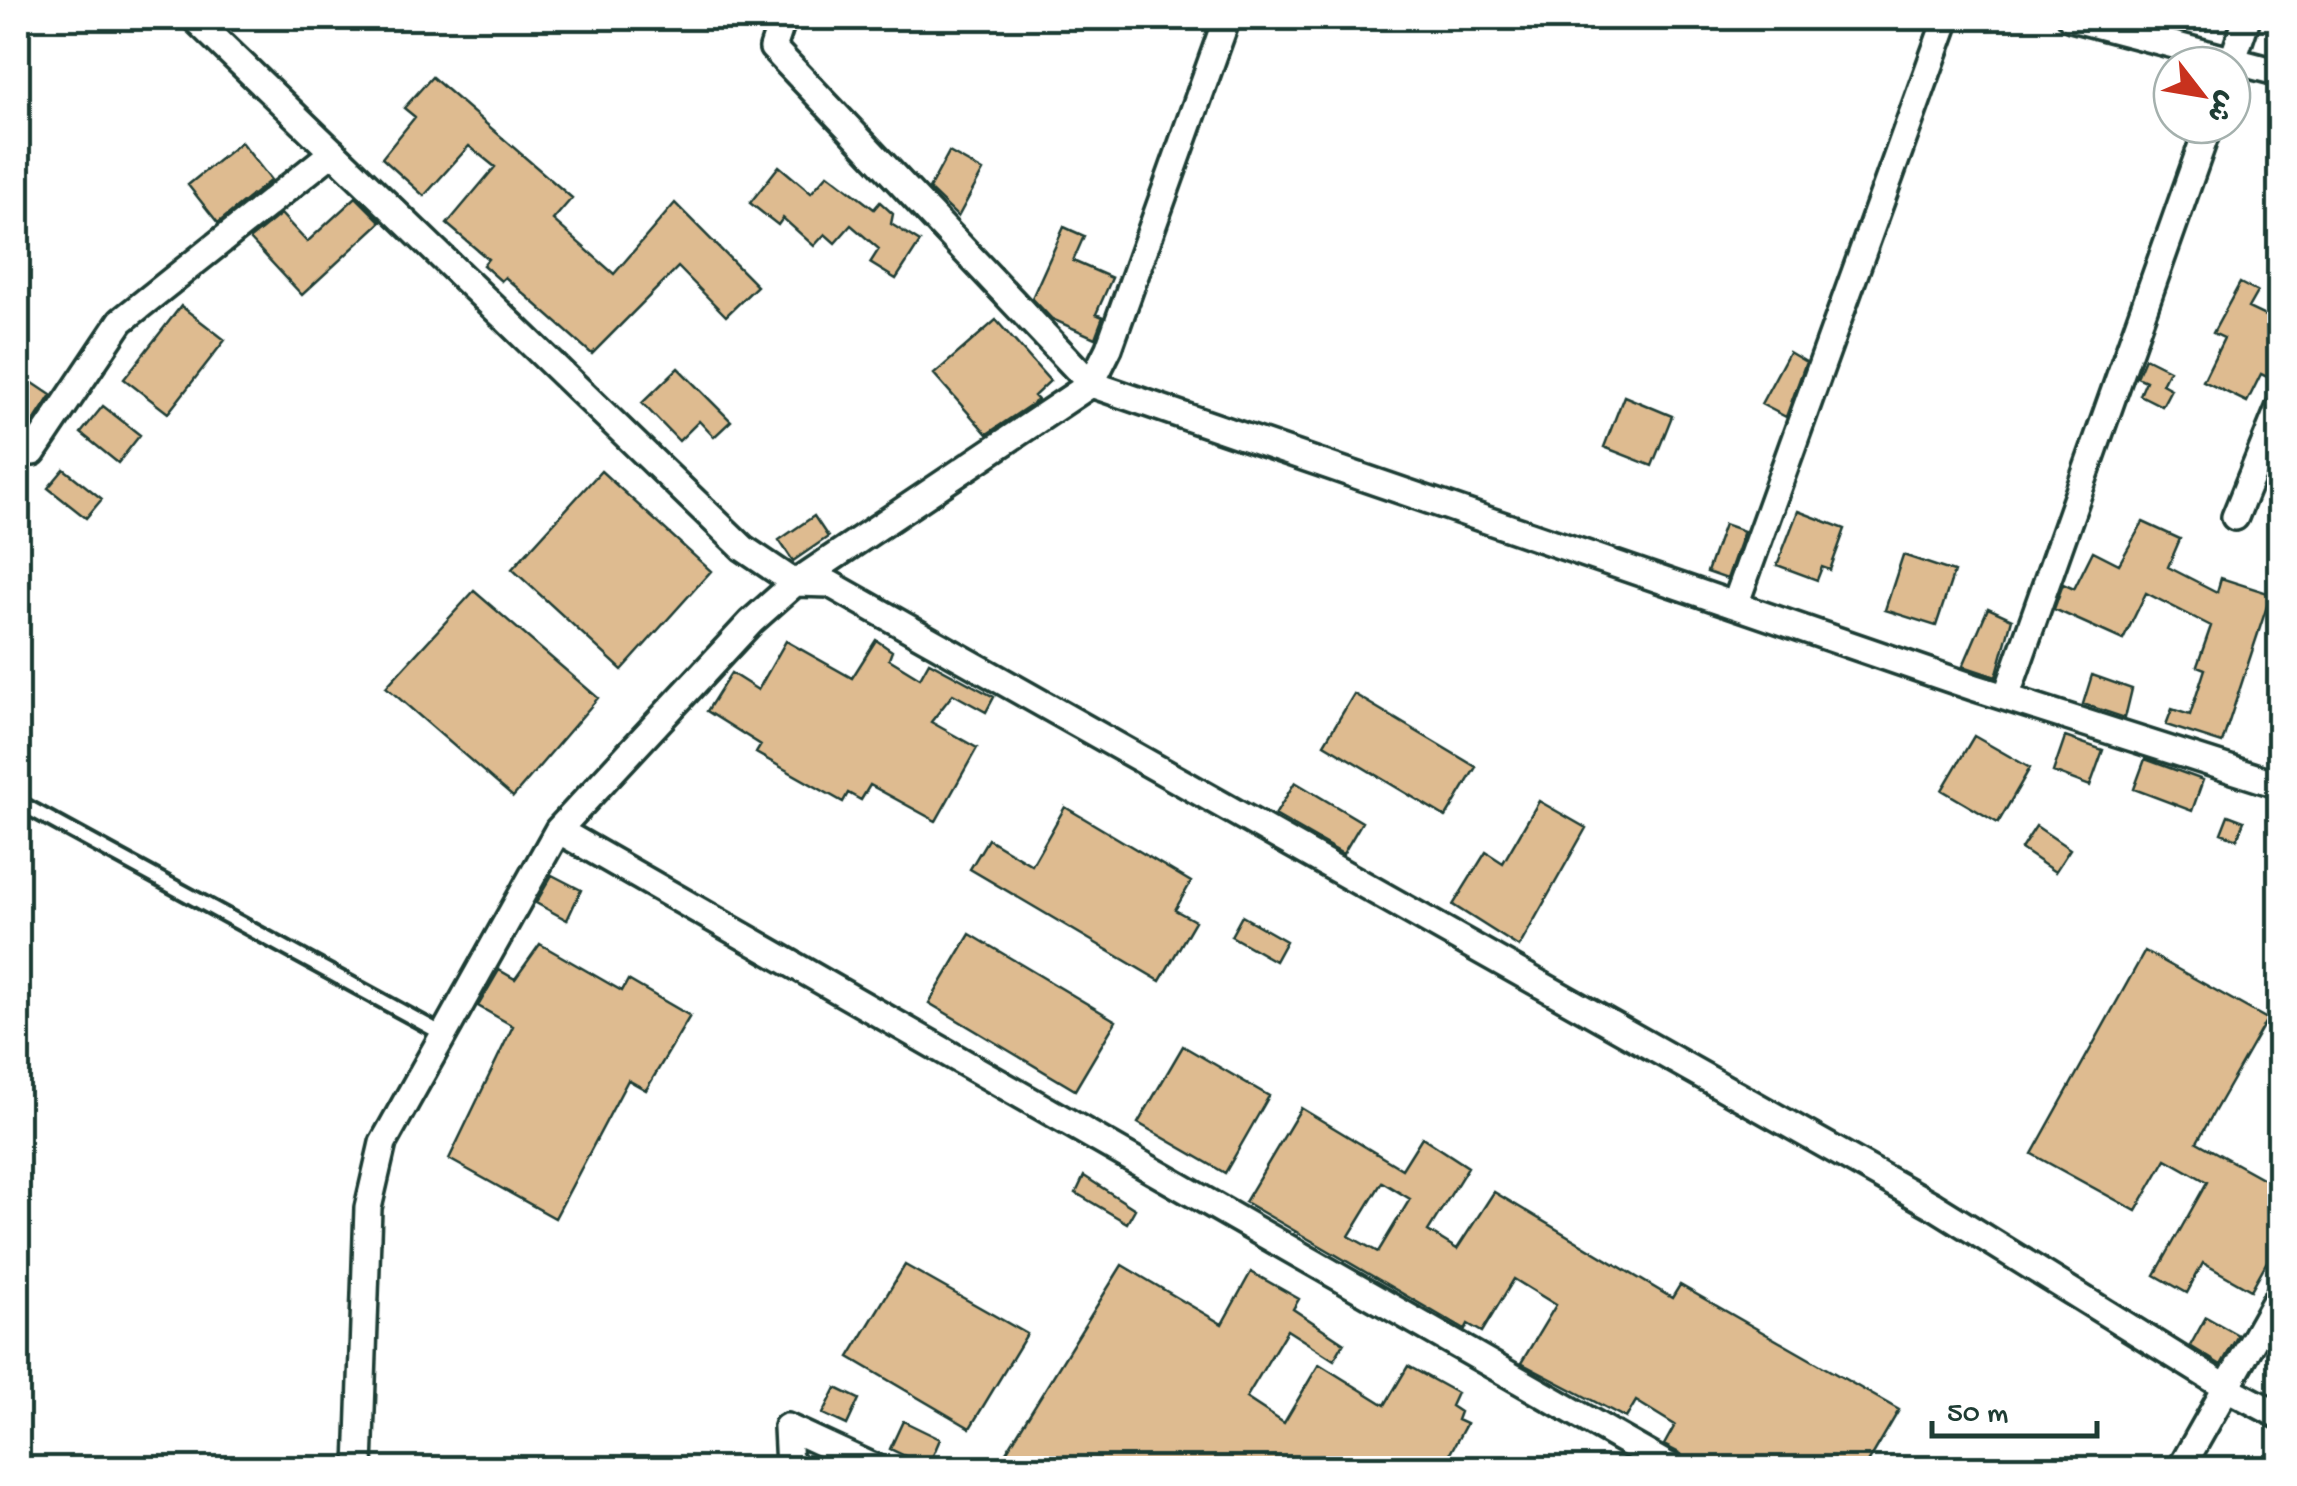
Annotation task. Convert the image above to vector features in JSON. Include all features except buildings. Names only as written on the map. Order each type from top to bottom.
[{"type":"street","points":[[194,18],[743,548],[794,583],[830,584],[1000,679],[1934,1206],[2227,1388],[2280,1416]]},
{"type":"street","points":[[783,18],[773,48],[1092,384],[2006,697],[2280,785]]},
{"type":"street","points":[[359,1468],[368,1208],[383,1142],[558,830],[751,622],[794,583],[1092,384],[1109,348],[1227,18]]},
{"type":"street","points":[[1734,605],[1947,18]]},
{"type":"street","points":[[2071,18],[2170,45]]},
{"type":"street","points":[[2238,45],[2247,18]]},
{"type":"street","points":[[2252,67],[2280,74]]},
{"type":"street","points":[[2006,697],[2203,145]]},
{"type":"street","points":[[18,442],[32,452],[121,320],[333,152]]},
{"type":"street","points":[[2236,517],[2280,406]]},
{"type":"street","points":[[558,830],[1672,1468]]},
{"type":"street","points":[[2181,1468],[2280,1293]]},
{"type":"street","points":[[789,1468],[787,1427],[876,1468]]},
{"type":"lane","points":[[18,802],[444,1034]]}]
